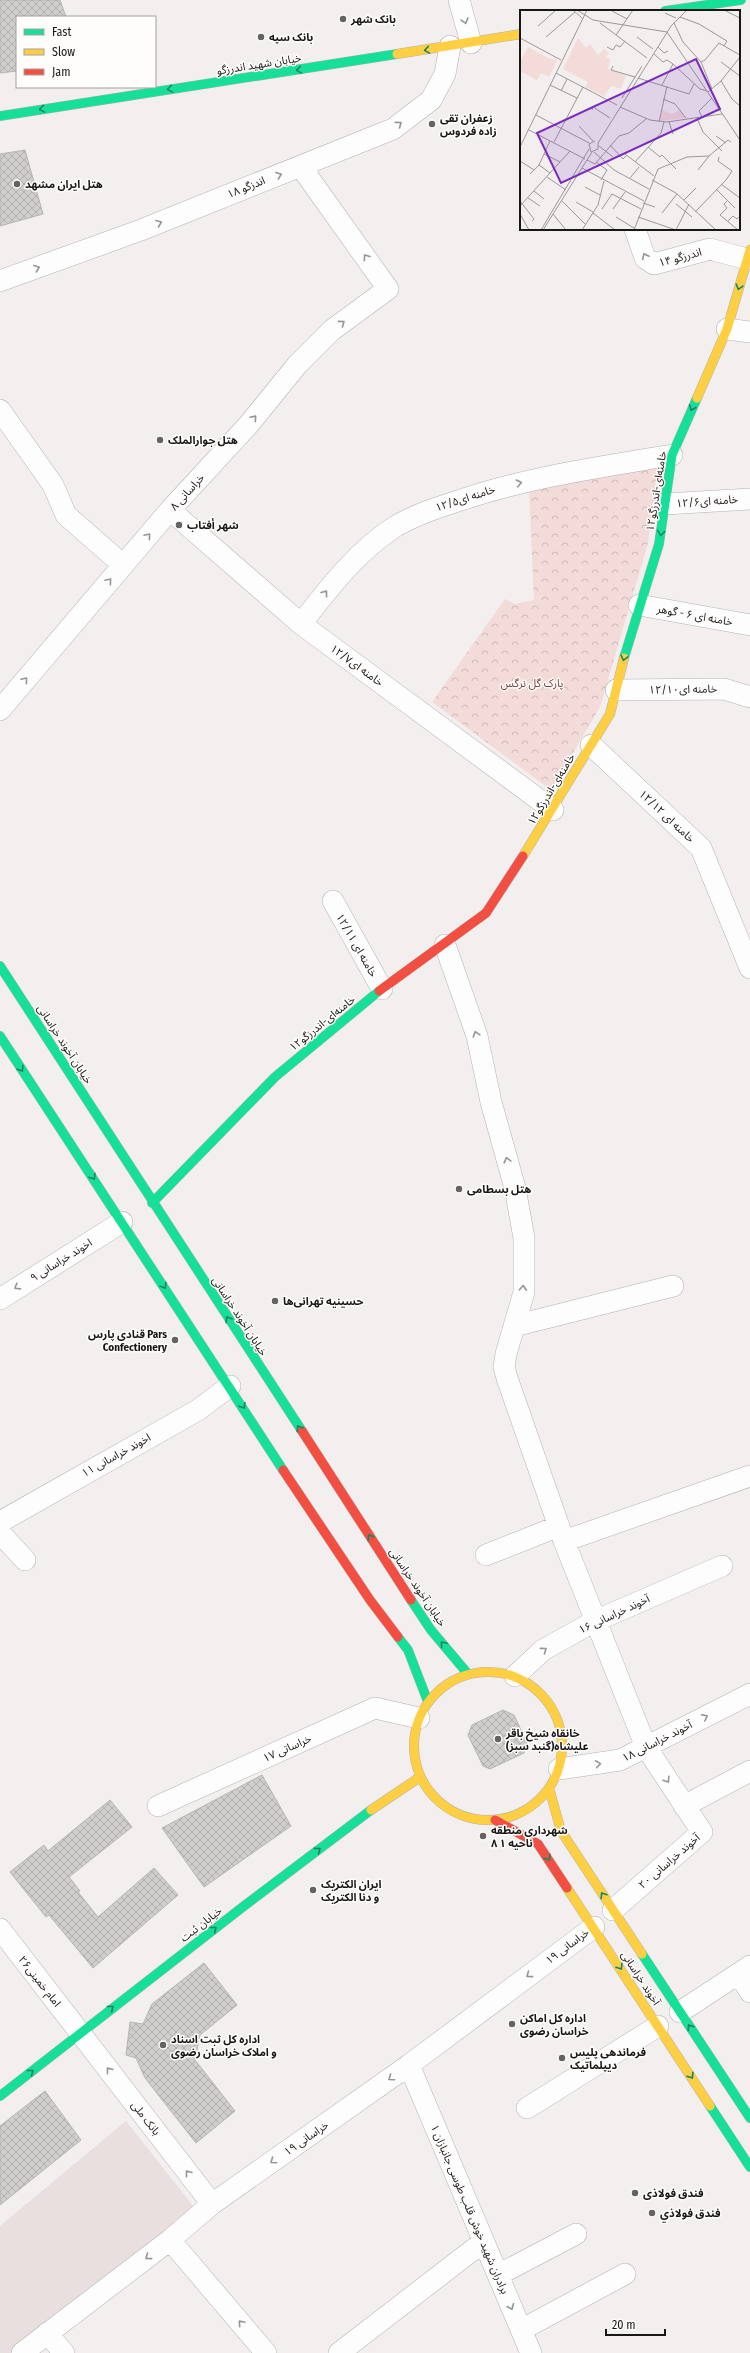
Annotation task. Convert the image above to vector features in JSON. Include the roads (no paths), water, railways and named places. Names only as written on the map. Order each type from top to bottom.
[{"type":"main road","points":[[672,10],[740,0]]},
{"type":"main road","name":"خیابان شهید اندرزگو","points":[[0,116],[520,34]]},
{"type":"main road","name":"خامنه‌ای-اندرزگو۱۲","points":[[152,1203],[274,1077],[382,989],[445,945],[486,913],[553,810],[610,714],[639,605],[659,544],[672,455],[727,329],[748,254]]},
{"type":"main road","name":"خیابان آخوند خراسانی","points":[[0,966],[152,1203],[431,1630],[468,1674]]},
{"type":"main road","points":[[0,1036],[230,1386],[290,1481],[370,1600],[408,1650],[424,1710]]},
{"type":"main road","points":[[491,1672],[514,1676],[535,1688],[550,1704],[560,1725],[563,1747],[559,1769],[549,1788],[534,1804],[516,1815],[495,1820],[472,1819],[450,1811],[433,1796],[420,1777],[415,1757],[414,1744],[424,1710],[446,1685],[468,1674],[491,1672]]},
{"type":"main road","name":"خیابان ثبت","points":[[0,2096],[80,2032],[262,1892],[382,1802],[420,1777]]},
{"type":"main road","name":"آخوند خراسانی","points":[[549,1788],[561,1831],[750,2118]]},
{"type":"main road","name":"آخوند خراسانی","points":[[495,1820],[538,1844],[594,1927],[750,2167]]},
{"type":"street","points":[[459,0],[471,43]]},
{"type":"street","name":"اندزگو ۱۸","points":[[0,281],[141,230],[393,129],[431,100],[445,74],[450,46]]},
{"type":"street","name":"خراسانی ۸","points":[[0,710],[170,510],[250,423],[297,365],[332,330],[388,289],[301,167]]},
{"type":"street","name":"اندرزگو ۱۴","points":[[636,230],[645,258],[654,264],[710,249],[748,254]]},
{"type":"street","points":[[727,329],[750,332]]},
{"type":"street","points":[[0,410],[53,485],[66,515],[123,565]]},
{"type":"street","name":"خامنه ای۱۲/۵","points":[[301,624],[331,585],[370,547],[396,527],[428,511],[496,488],[672,455]]},
{"type":"street","name":"خامنه ای۱۲/۶","points":[[665,504],[750,499]]},
{"type":"street","name":"خامنه ای۱۲/۷","points":[[170,510],[301,624],[553,810]]},
{"type":"street","name":"خامنه ای ۶ - گوهر","points":[[639,605],[750,625]]},
{"type":"street","name":"خامنه ای۱۲/۱۰","points":[[616,690],[724,689],[750,697]]},
{"type":"street","name":"خامنه ای ۱۲/۱۲","points":[[591,745],[701,848],[750,968]]},
{"type":"street","name":"خامنه ای ۱۲/۱۱","points":[[333,901],[382,989]]},
{"type":"street","name":"آخوند خراسانی ۲۰","points":[[445,945],[477,1036],[491,1102],[515,1188],[524,1238],[524,1292],[504,1367],[561,1533],[646,1747],[702,1832],[613,1910]]},
{"type":"street","name":"اخوند خراسانی ۹","points":[[0,1298],[122,1222]]},
{"type":"street","points":[[514,1326],[673,1286]]},
{"type":"street","name":"اخوند خراسانی ۱۱","points":[[0,1522],[198,1410],[230,1386]]},
{"type":"street","points":[[486,1555],[750,1476]]},
{"type":"street","points":[[0,1533],[25,1560]]},
{"type":"street","name":"آخوند خراسانی ۱۶","points":[[514,1676],[543,1650],[595,1621],[722,1566]]},
{"type":"street","name":"آخوند خراسانی ۱۸","points":[[559,1769],[620,1760],[750,1694]]},
{"type":"street","name":"خراساتی ۱۷","points":[[158,1806],[375,1708],[424,1710]]},
{"type":"street","points":[[684,1806],[750,1771]]},
{"type":"street","name":"خراسانی ۱۹","points":[[22,2353],[170,2240],[212,2204],[409,2065],[594,1927]]},
{"type":"street","name":"امام خمینی۲۶","points":[[0,1929],[80,2032]]},
{"type":"street","points":[[680,2012],[744,1970],[750,1992]]},
{"type":"street","points":[[527,2108],[658,2026]]},
{"type":"street","name":"بانک ملی","points":[[80,2032],[212,2204]]},
{"type":"street","name":"برادران شهید خوش قلب طوسی جانبازان ۱","points":[[409,2065],[531,2353]]},
{"type":"street","points":[[498,2275],[576,2234]]},
{"type":"street","points":[[170,2240],[257,2350]]},
{"type":"street","points":[[339,2353],[483,2242]]},
{"type":"street","points":[[521,2330],[625,2274]]},
{"type":"street","points":[[47,2333],[64,2353]]},
{"type":"place","name":"بانک شهر","points":[[343,19]]},
{"type":"place","name":"بانک سپه","points":[[261,37]]},
{"type":"place","name":"زعفران تقی زاده فردوس","points":[[432,124]]},
{"type":"place","name":"هتل ایران مشهد","points":[[17,184]]},
{"type":"place","name":"هتل جوارالملک","points":[[160,440]]},
{"type":"place","name":"شهر أفتاب","points":[[179,525]]},
{"type":"place","name":"هتل بسطامی","points":[[459,1189]]},
{"type":"place","name":"حسینیه تهرانی‌ها","points":[[275,1301]]},
{"type":"place","name":"قنادی پارس Pars Confectionery","points":[[175,1340]]},
{"type":"place","name":"خانقاه شیخ باقر علیشاه(گنبد سبز)","points":[[498,1739]]},
{"type":"place","name":"شهرداری منطقه ۸ ناحیه ۱","points":[[483,1836]]},
{"type":"place","name":"ایران الکتریک و دنا الکتریک","points":[[313,1890]]},
{"type":"place","name":"اداره کل اماکن خراسان رضوی","points":[[512,2024]]},
{"type":"place","name":"اداره کل ثبت اسناد و املاک خراسان رضوی","points":[[163,2045]]},
{"type":"place","name":"فرماندهی پلیس دیپلماتیک","points":[[562,2058]]},
{"type":"place","name":"فندق فولاذی","points":[[635,2193]]},
{"type":"place","name":"فندق فولاذي","points":[[652,2213]]},
{"type":"park label","name":"پارک گل نرگس","points":[[532,683]]}]
